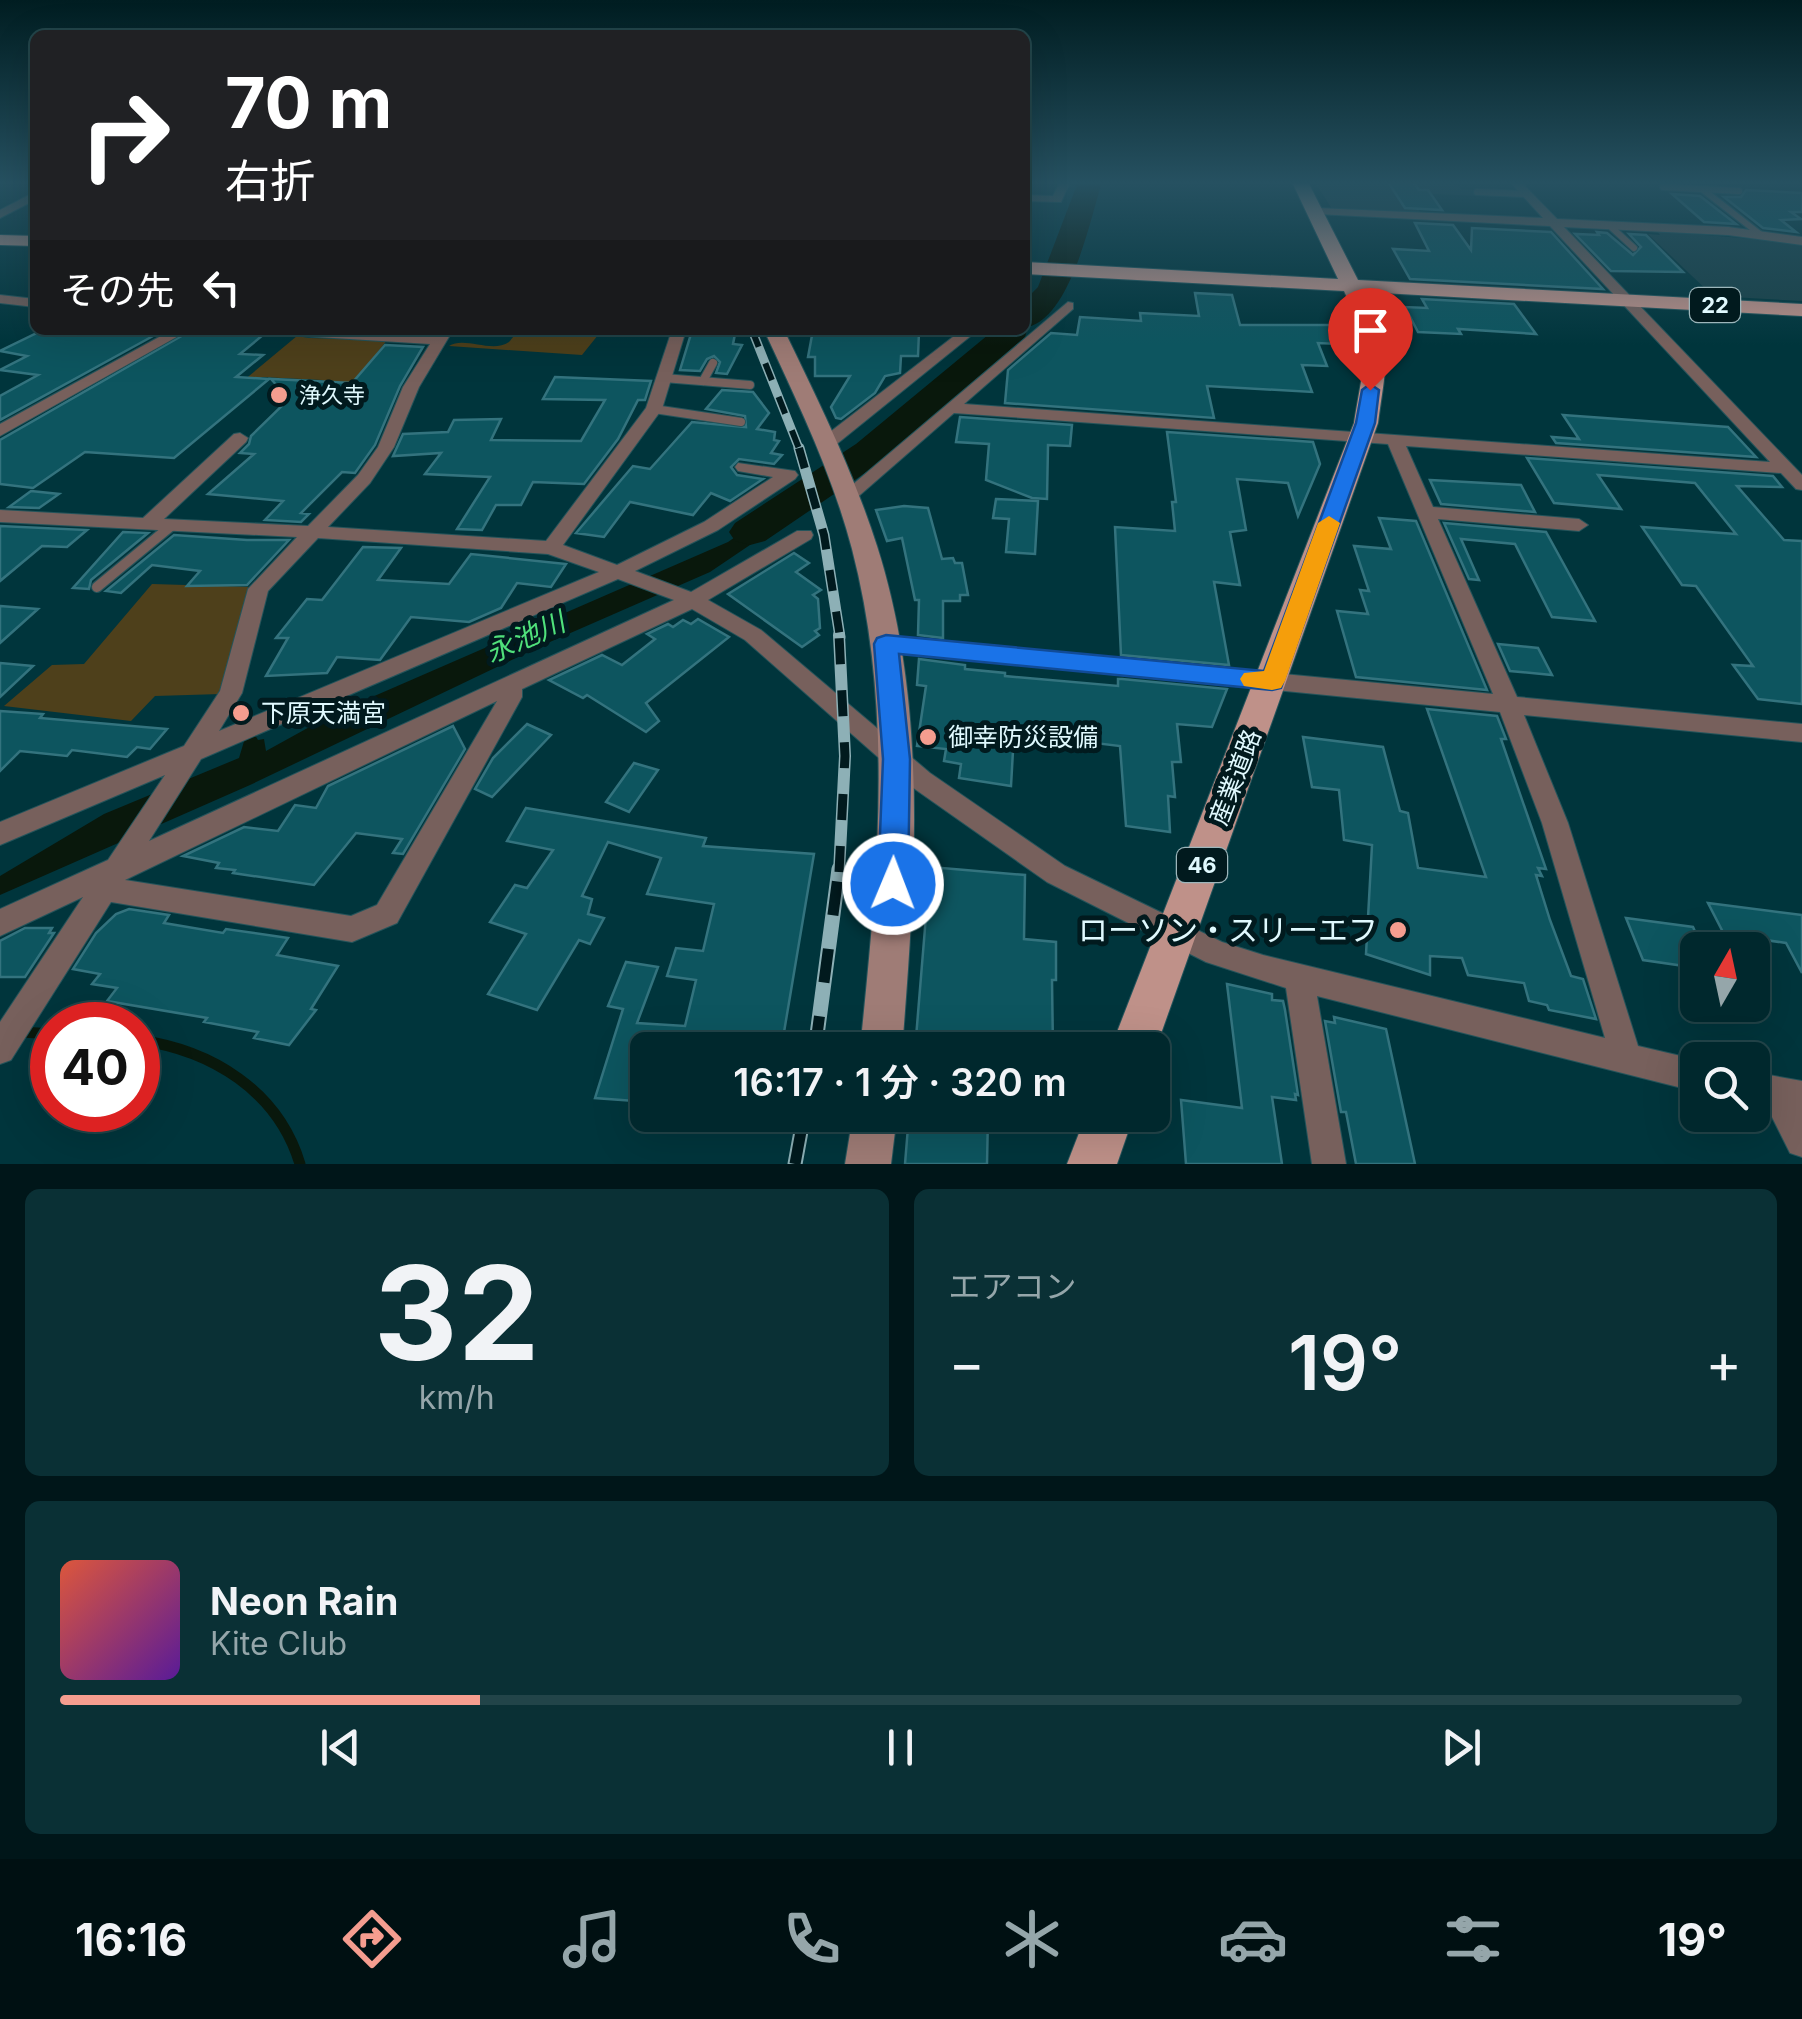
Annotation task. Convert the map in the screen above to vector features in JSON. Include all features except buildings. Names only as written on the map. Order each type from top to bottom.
[{"type":"main road","name":"46","points":[[1316,236],[1342,283]]},
{"type":"main road","name":"46","points":[[1326,236],[1342,283]]},
{"type":"main road","points":[[0,240],[30,241]]},
{"type":"main road","name":"22","points":[[1030,266],[1802,310]]},
{"type":"main road","name":"産業道路","points":[[1139,1032],[1360,435],[1376,353],[1373,330],[1342,283]]},
{"type":"main road","points":[[1092,1164],[1104,1132]]},
{"type":"street","points":[[1566,236],[1802,485]]},
{"type":"street","points":[[1769,236],[1802,241]]},
{"type":"street","points":[[0,300],[30,302]]},
{"type":"street","points":[[846,494],[955,408],[1068,306]]},
{"type":"street","points":[[0,431],[173,335]]},
{"type":"street","points":[[305,335],[443,335]]},
{"type":"street","points":[[0,1049],[231,693],[258,589],[352,493],[386,448],[412,386],[443,335]]},
{"type":"street","points":[[552,548],[654,409],[677,335]]},
{"type":"street","points":[[776,335],[829,446],[866,551],[886,644],[896,759],[893,884],[882,1032]]},
{"type":"street","points":[[829,446],[965,335]]},
{"type":"street","points":[[955,408],[1786,468]]},
{"type":"street","points":[[147,524],[240,438]]},
{"type":"street","points":[[1394,438],[1509,705],[1555,823],[1628,1060]]},
{"type":"street","points":[[0,834],[622,573],[711,526],[789,476],[744,467]]},
{"type":"street","points":[[1426,512],[1579,524]]},
{"type":"street","points":[[0,516],[309,535],[468,540],[552,548],[688,598],[753,635],[896,759],[1056,874],[1216,953],[1299,978],[1680,1072]]},
{"type":"street","points":[[0,536],[24,518]]},
{"type":"street","points":[[0,924],[510,685],[688,598],[804,535]]},
{"type":"street","points":[[886,644],[1802,733]]},
{"type":"street","points":[[119,871],[352,929],[387,914],[511,697],[510,685]]},
{"type":"street","points":[[1299,978],[1330,1164]]},
{"type":"street","points":[[1777,1093],[1802,1141]]},
{"type":"street","points":[[868,1164],[873,1132]]},
{"type":"lane","points":[[1621,236],[1634,248]]},
{"type":"lane","points":[[703,381],[713,363]]},
{"type":"lane","points":[[664,378],[750,385]]},
{"type":"lane","points":[[654,409],[741,422]]},
{"type":"lane","points":[[97,587],[171,526]]},
{"type":"shaded area","points":[[1650,236],[1721,236],[1802,243],[1802,301],[1713,296]]},
{"type":"shaded area","points":[[515,335],[598,335],[582,355],[449,346],[509,342]]},
{"type":"shaded area","points":[[297,336],[387,340],[342,399],[322,380],[262,377],[256,382],[243,381]]},
{"type":"shaded area","points":[[152,584],[253,587],[242,612],[221,694],[155,696],[131,721],[4,706],[52,665],[84,664]]},
{"type":"water","points":[[801,491],[806,507],[710,572],[543,645],[250,785],[0,895],[0,876],[104,814],[239,758],[245,738],[255,735],[258,740],[264,739],[266,751],[333,714],[728,542]]},
{"type":"waterway","name":"永池川","points":[[1030,313],[1052,290],[1071,236]]},
{"type":"waterway","name":"永池川","points":[[750,532],[870,452],[1008,335]]},
{"type":"waterway","points":[[22,1032],[30,1033]]},
{"type":"waterway","points":[[160,1044],[216,1064],[259,1095],[290,1138],[300,1164]]},
{"type":"railway","points":[[754,335],[799,450]]},
{"type":"railway","points":[[799,450],[824,535],[840,637]]},
{"type":"railway","points":[[839,635],[845,756],[839,872]]},
{"type":"railway","points":[[817,1032],[839,869]]},
{"type":"railway","points":[[795,1164],[801,1132]]},
{"type":"slow traffic","points":[[1253,679],[1272,681],[1329,523]]},
{"type":"place","name":"浄久寺","points":[[279,395]]},
{"type":"place","name":"下原天満宮","points":[[241,713]]},
{"type":"place","name":"御幸防災設備","points":[[928,737]]},
{"type":"place","name":"ローソン・スリーエフ","points":[[1398,930]]},
{"type":"route","points":[[893,884],[896,759],[886,644],[1272,681],[1366,423],[1370,390]]}]
